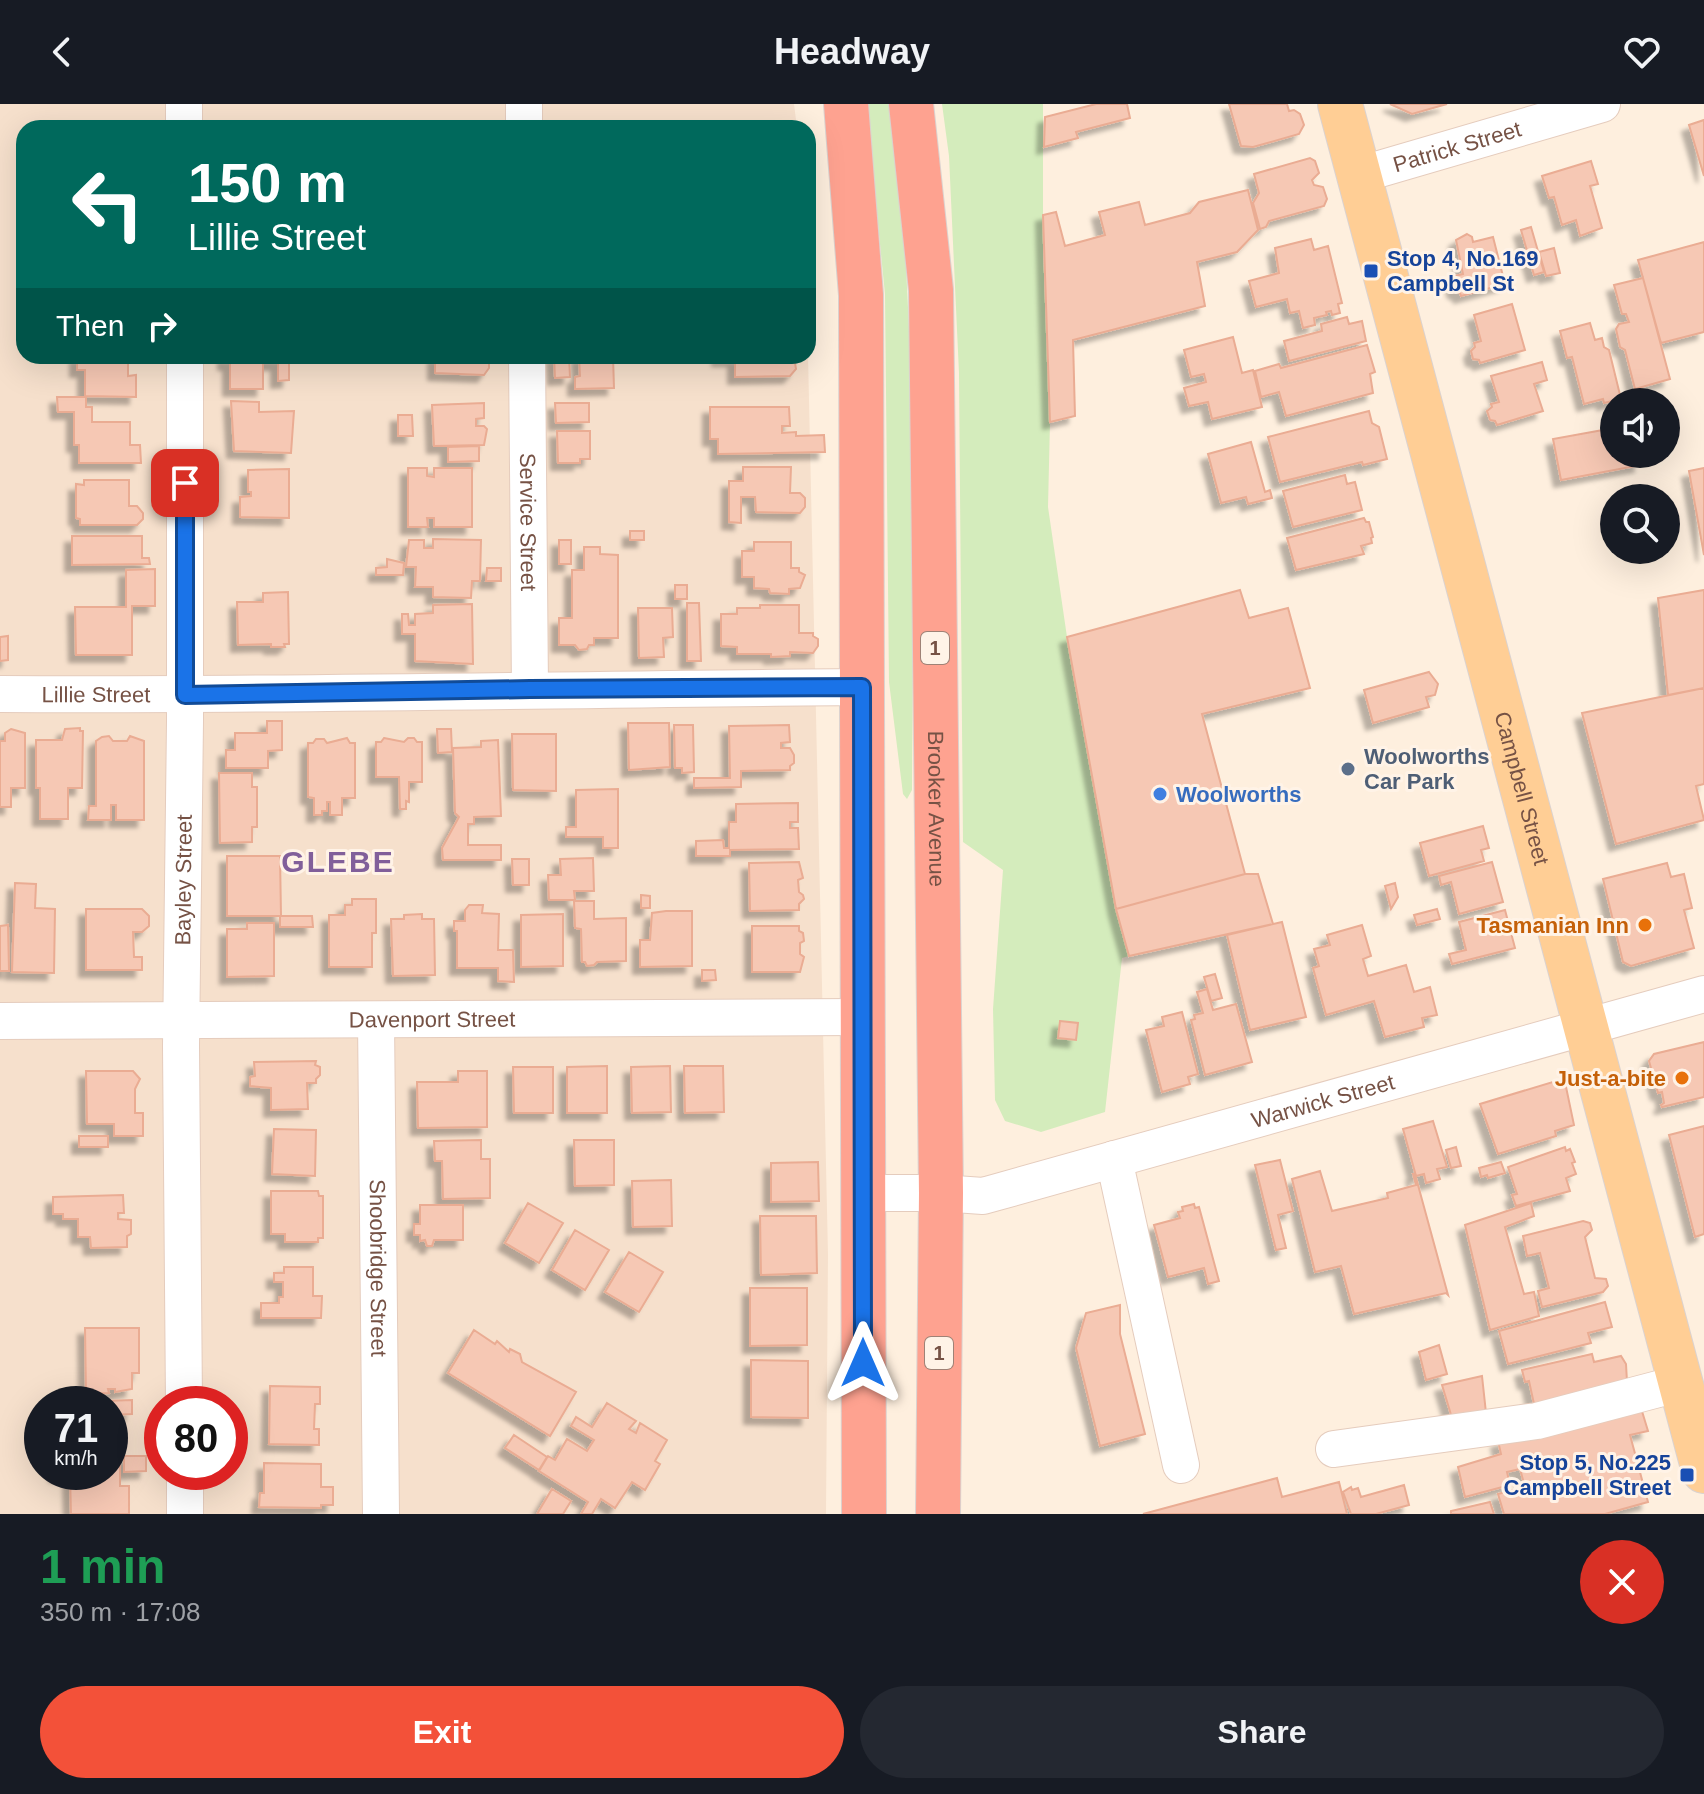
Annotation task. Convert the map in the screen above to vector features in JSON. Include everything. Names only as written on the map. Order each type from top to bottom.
[{"type":"highway","points":[[846,104],[861,295],[864,1514]]},
{"type":"highway","name":"Brooker Avenue","points":[[911,104],[931,290],[941,1193],[938,1514]]},
{"type":"main road","name":"Campbell Street","points":[[1340,104],[1704,1471]]},
{"type":"street","name":"Patrick Street","points":[[1359,175],[1602,104]]},
{"type":"street","name":"Bayley Street","points":[[184,1386],[181,1021],[185,364]]},
{"type":"street","name":"Service Street","points":[[527,364],[530,689]]},
{"type":"street","name":"Lillie Street","points":[[0,694],[185,695],[862,687]]},
{"type":"street","name":"Warwick Street","points":[[862,1193],[983,1196],[1704,994]]},
{"type":"street","name":"Davenport Street","points":[[0,1021],[862,1017]]},
{"type":"street","name":"Shoobridge Street","points":[[376,1020],[381,1514]]},
{"type":"street","points":[[1114,1159],[1181,1465]]},
{"type":"street","points":[[1334,1449],[1537,1421],[1681,1383]]},
{"type":"street","points":[[185,1490],[185,1514]]},
{"type":"shaded area","points":[[0,104],[794,104],[796,120],[16,120],[16,364],[808,364],[828,1255],[826,1514],[0,1514]]},
{"type":"green space","points":[[866,104],[890,104],[906,267],[913,528],[912,790],[907,799],[903,794],[889,682],[885,294]]},
{"type":"green space","points":[[942,104],[1043,104],[1043,251],[1050,422],[1048,507],[1067,637],[1116,909],[1129,956],[1122,958],[1105,1112],[1041,1132],[1005,1121],[995,1100],[993,1009],[1003,870],[963,842],[959,373],[949,156]]},
{"type":"building","points":[[1096,104],[1127,104],[1130,118],[1076,132],[1078,138],[1044,147],[1045,117]]},
{"type":"building","points":[[1229,104],[1287,104],[1289,111],[1300,114],[1304,125],[1299,134],[1253,147],[1241,146]]},
{"type":"building","points":[[1390,104],[1447,104],[1412,114]]},
{"type":"building","points":[[1704,120],[1704,176],[1689,125]]},
{"type":"building","points":[[1310,158],[1315,161],[1319,173],[1312,180],[1314,185],[1323,187],[1327,199],[1324,206],[1269,221],[1266,227],[1260,229],[1253,203],[1259,193],[1254,174]]},
{"type":"building","points":[[1591,161],[1598,184],[1590,186],[1602,228],[1580,236],[1576,220],[1562,225],[1554,197],[1549,198],[1542,176]]},
{"type":"building","points":[[1248,190],[1258,230],[1237,252],[1197,262],[1205,306],[1073,340],[1075,416],[1050,422],[1043,215],[1056,212],[1065,246],[1105,235],[1099,212],[1139,202],[1145,225],[1190,213],[1199,202]]},
{"type":"building","points":[[1531,227],[1544,272],[1534,275],[1521,230]]},
{"type":"building","points":[[1467,234],[1473,242],[1493,237],[1505,284],[1461,296],[1455,291],[1455,276],[1463,274],[1456,240]]},
{"type":"building","points":[[1311,239],[1314,250],[1328,246],[1342,303],[1338,304],[1340,313],[1332,315],[1331,311],[1326,312],[1327,315],[1314,318],[1315,325],[1303,328],[1299,311],[1290,313],[1287,299],[1256,307],[1249,281],[1279,273],[1275,248]]},
{"type":"building","points":[[1704,242],[1704,332],[1661,343],[1638,260]]},
{"type":"building","points":[[1554,248],[1560,273],[1546,276],[1539,252]]},
{"type":"building","points":[[1643,278],[1670,379],[1635,388],[1616,329],[1619,324],[1629,322],[1626,314],[1622,314],[1614,285]]},
{"type":"building","points":[[1512,304],[1525,350],[1480,363],[1473,359],[1471,351],[1474,343],[1481,341],[1474,315]]},
{"type":"building","points":[[1347,317],[1349,324],[1362,321],[1366,341],[1289,361],[1284,341],[1322,331],[1321,324]]},
{"type":"building","points":[[1590,323],[1595,340],[1602,338],[1604,347],[1609,350],[1618,388],[1600,388],[1600,400],[1584,404],[1572,357],[1567,358],[1560,331]]},
{"type":"building","points":[[1233,337],[1242,373],[1253,370],[1262,407],[1212,419],[1208,402],[1189,406],[1184,388],[1206,382],[1204,374],[1191,377],[1184,350]]},
{"type":"building","points":[[1367,345],[1375,372],[1370,374],[1373,393],[1286,416],[1279,392],[1261,397],[1255,371],[1279,364],[1281,368]]},
{"type":"building","points":[[1542,362],[1547,380],[1534,384],[1543,411],[1497,425],[1490,420],[1487,411],[1491,404],[1499,402],[1491,376]]},
{"type":"building","points":[[77,364],[128,364],[128,376],[136,375],[136,397],[85,396],[85,370],[77,370]]},
{"type":"building","points":[[230,364],[263,364],[263,389],[230,389]]},
{"type":"building","points":[[278,364],[289,364],[289,380],[278,381]]},
{"type":"building","points":[[435,364],[489,364],[484,375],[435,373]]},
{"type":"building","points":[[554,364],[569,364],[570,377],[555,378]]},
{"type":"building","points":[[579,364],[613,364],[614,388],[575,389],[575,377],[580,376]]},
{"type":"building","points":[[735,364],[795,364],[796,369],[790,376],[735,377]]},
{"type":"building","points":[[57,397],[86,397],[86,407],[92,407],[92,422],[130,422],[130,445],[140,445],[141,463],[79,463],[79,445],[74,445],[74,412],[58,412]]},
{"type":"building","points":[[231,401],[259,402],[259,412],[294,411],[291,453],[234,451]]},
{"type":"building","points":[[484,403],[484,418],[476,419],[476,426],[487,429],[484,445],[434,446],[432,405]]},
{"type":"building","points":[[555,403],[589,403],[589,422],[556,423]]},
{"type":"building","points":[[710,407],[789,407],[790,426],[782,426],[782,433],[824,435],[825,452],[718,454],[718,439],[710,439]]},
{"type":"building","points":[[1369,411],[1372,423],[1379,427],[1387,459],[1280,482],[1268,437]]},
{"type":"building","points":[[398,415],[412,415],[413,436],[398,436]]},
{"type":"building","points":[[557,431],[590,431],[590,459],[580,459],[580,463],[558,463]]},
{"type":"building","points":[[1600,431],[1600,468],[1625,468],[1561,480],[1553,439]]},
{"type":"building","points":[[1251,442],[1265,492],[1270,490],[1272,498],[1248,504],[1246,497],[1221,503],[1208,454]]},
{"type":"building","points":[[479,446],[479,461],[448,462],[448,447]]},
{"type":"building","points":[[743,467],[791,467],[790,493],[800,493],[805,498],[805,507],[800,513],[756,512],[755,497],[741,497],[741,523],[729,522],[729,481],[743,481]]},
{"type":"building","points":[[408,468],[427,468],[427,476],[434,477],[434,468],[472,468],[472,527],[434,527],[434,518],[427,518],[428,527],[408,527]]},
{"type":"building","points":[[1704,468],[1704,555],[1689,471]]},
{"type":"building","points":[[289,469],[289,518],[240,517],[240,497],[251,496],[248,492],[248,470]]},
{"type":"building","points":[[1345,475],[1347,484],[1355,482],[1362,510],[1293,527],[1283,491]]},
{"type":"building","points":[[84,480],[129,480],[129,506],[137,506],[143,513],[143,519],[137,525],[80,525],[80,519],[76,518],[76,484],[84,485]]},
{"type":"building","points":[[1364,518],[1369,522],[1373,537],[1372,543],[1361,546],[1364,554],[1296,570],[1287,538]]},
{"type":"building","points":[[630,531],[644,531],[644,540],[630,540]]},
{"type":"building","points":[[72,536],[142,536],[142,558],[149,558],[150,564],[72,565]]},
{"type":"building","points":[[433,539],[481,540],[480,581],[472,581],[471,598],[433,597],[433,587],[415,587],[416,567],[406,567],[409,540],[424,540],[424,548],[433,548]]},
{"type":"building","points":[[559,540],[571,540],[571,564],[559,564]]},
{"type":"building","points":[[754,542],[791,542],[791,568],[799,568],[799,572],[805,575],[800,588],[789,589],[789,594],[770,593],[769,589],[754,588],[754,577],[742,577],[742,551],[754,551]]},
{"type":"building","points":[[584,547],[600,547],[600,554],[618,555],[618,638],[594,638],[594,645],[579,650],[575,645],[559,645],[559,618],[572,618],[572,570],[584,570]]},
{"type":"building","points":[[387,559],[404,563],[403,575],[376,575],[376,568],[387,567]]},
{"type":"building","points":[[487,568],[501,568],[501,581],[486,581]]},
{"type":"building","points":[[155,569],[155,606],[132,606],[132,655],[76,655],[75,607],[126,607],[126,570]]},
{"type":"building","points":[[675,585],[687,585],[687,599],[675,599]]},
{"type":"building","name":"Woolworths","points":[[1240,590],[1249,618],[1288,608],[1310,688],[1202,714],[1245,874],[1116,909],[1067,637]]},
{"type":"building","points":[[1704,590],[1704,688],[1668,695],[1658,598]]},
{"type":"building","points":[[288,592],[289,644],[284,644],[285,647],[271,647],[271,644],[238,645],[237,602],[263,602],[263,593]]},
{"type":"building","points":[[687,603],[699,603],[701,661],[687,661]]},
{"type":"building","points":[[472,604],[473,664],[415,661],[415,634],[402,634],[402,614],[408,614],[409,625],[415,625],[415,614],[433,613],[433,605]]},
{"type":"building","points":[[760,605],[799,605],[799,633],[813,633],[818,639],[813,653],[790,652],[790,656],[771,657],[771,654],[737,654],[737,647],[721,646],[721,614],[737,614],[737,608],[760,608]]},
{"type":"building","points":[[638,608],[672,608],[673,637],[663,638],[664,657],[639,658]]},
{"type":"building","points":[[8,636],[8,660],[0,661],[0,637]]},
{"type":"building","points":[[1429,672],[1438,684],[1435,695],[1426,697],[1429,707],[1373,723],[1364,690]]},
{"type":"building","points":[[1704,688],[1704,784],[1696,786],[1704,820],[1616,844],[1582,713]]},
{"type":"building","points":[[267,721],[282,721],[282,750],[268,751],[268,768],[226,768],[226,750],[235,750],[235,733],[267,733]]},
{"type":"building","points":[[628,723],[669,723],[670,767],[629,770]]},
{"type":"building","points":[[674,725],[693,725],[694,772],[682,773],[682,768],[675,768]]},
{"type":"building","points":[[789,725],[790,742],[781,743],[781,748],[790,748],[794,755],[790,770],[741,771],[741,787],[694,788],[694,778],[730,778],[729,726]]},
{"type":"building","points":[[80,728],[83,731],[82,788],[68,788],[68,819],[40,819],[40,788],[36,788],[36,740],[62,740],[65,729]]},
{"type":"building","points":[[11,729],[25,733],[25,788],[11,788],[11,807],[0,807],[0,741],[5,741],[5,733]]},
{"type":"building","points":[[437,729],[451,729],[452,752],[438,753]]},
{"type":"building","points":[[512,734],[556,734],[556,791],[513,790]]},
{"type":"building","points":[[109,736],[113,741],[127,741],[130,736],[144,741],[144,820],[116,820],[116,805],[111,805],[111,820],[88,820],[89,806],[96,806],[96,741]]},
{"type":"building","points":[[347,738],[350,743],[355,743],[355,798],[342,798],[342,815],[330,815],[330,802],[327,802],[327,811],[314,815],[314,798],[308,797],[308,743],[316,739],[324,739],[327,743]]},
{"type":"building","points":[[384,738],[404,742],[414,738],[422,742],[422,782],[409,782],[406,809],[400,809],[399,777],[376,777],[376,742]]},
{"type":"building","points":[[498,740],[501,816],[474,817],[474,824],[468,824],[468,845],[501,845],[501,860],[443,860],[442,848],[459,817],[455,813],[453,748],[481,747],[481,741]]},
{"type":"building","points":[[219,773],[252,773],[252,787],[257,787],[257,827],[252,827],[252,842],[220,843]]},
{"type":"building","points":[[618,789],[618,848],[603,848],[603,837],[566,837],[566,827],[576,827],[576,790]]},
{"type":"building","points":[[798,803],[798,822],[790,822],[790,828],[798,828],[799,849],[730,850],[730,856],[696,856],[696,841],[723,840],[724,848],[729,848],[729,822],[736,822],[736,804]]},
{"type":"building","points":[[1483,826],[1489,848],[1481,850],[1484,861],[1429,876],[1420,843]]},
{"type":"building","points":[[227,856],[280,856],[281,916],[227,916]]},
{"type":"building","points":[[593,858],[594,891],[574,891],[575,900],[549,900],[548,875],[561,875],[560,859]]},
{"type":"building","points":[[512,859],[529,859],[529,885],[513,885]]},
{"type":"building","points":[[799,862],[803,878],[798,880],[799,892],[804,899],[799,904],[799,910],[750,911],[749,863]]},
{"type":"building","points":[[1492,862],[1503,902],[1459,914],[1451,882],[1441,885],[1439,876]]},
{"type":"building","points":[[1667,863],[1671,877],[1684,874],[1692,908],[1684,910],[1694,948],[1631,966],[1623,962],[1603,879]]},
{"type":"building","points":[[1245,874],[1258,874],[1273,924],[1129,956],[1116,909]]},
{"type":"building","points":[[15,883],[36,884],[35,908],[55,909],[54,973],[12,972]]},
{"type":"building","points":[[1395,883],[1398,897],[1391,909],[1385,886]]},
{"type":"building","points":[[641,895],[650,896],[650,908],[641,908]]},
{"type":"building","points":[[352,899],[376,899],[372,967],[329,967],[329,915],[345,915],[345,905],[352,905]]},
{"type":"building","points":[[574,901],[594,901],[594,919],[626,918],[626,961],[597,962],[587,966],[582,962],[581,929],[575,928]]},
{"type":"building","points":[[469,905],[483,905],[482,913],[499,914],[498,950],[513,950],[514,982],[498,981],[498,968],[457,968],[454,921],[465,921],[465,910]]},
{"type":"building","points":[[86,909],[142,909],[149,916],[149,926],[142,932],[133,932],[134,957],[142,957],[142,970],[86,970]]},
{"type":"building","points":[[1437,909],[1440,919],[1417,925],[1414,915]]},
{"type":"building","points":[[1505,910],[1515,948],[1452,964],[1449,954],[1466,950],[1459,922]]},
{"type":"building","points":[[692,911],[692,966],[640,967],[640,940],[650,940],[652,913]]},
{"type":"building","points":[[422,914],[422,919],[434,919],[435,975],[393,976],[391,919]]},
{"type":"building","points":[[563,914],[563,966],[521,967],[521,915]]},
{"type":"building","points":[[280,916],[312,916],[313,927],[280,927]]},
{"type":"building","points":[[1282,922],[1306,1017],[1250,1030],[1227,935]]},
{"type":"building","points":[[247,923],[274,923],[274,976],[227,977],[227,929],[247,929]]},
{"type":"building","points":[[8,925],[9,971],[0,971],[0,926]]},
{"type":"building","points":[[1362,925],[1371,956],[1363,959],[1368,976],[1406,965],[1414,992],[1430,987],[1437,1015],[1422,1018],[1424,1027],[1385,1037],[1374,1001],[1326,1015],[1313,968],[1319,966],[1314,949],[1330,945],[1327,935]]},
{"type":"building","points":[[752,926],[799,926],[804,941],[800,943],[800,954],[804,957],[800,972],[752,972]]},
{"type":"building","points":[[702,970],[715,970],[716,980],[702,981]]},
{"type":"building","points":[[1215,974],[1222,998],[1211,1001],[1204,977]]},
{"type":"building","points":[[1207,989],[1213,1010],[1236,1004],[1252,1062],[1205,1075],[1191,1020],[1195,1019],[1194,1015],[1203,1013],[1197,992]]},
{"type":"building","points":[[1182,1012],[1198,1074],[1188,1077],[1190,1084],[1162,1092],[1146,1030],[1164,1026],[1162,1017]]},
{"type":"building","points":[[1060,1021],[1078,1023],[1076,1040],[1058,1038]]},
{"type":"building","points":[[1704,1042],[1704,1097],[1662,1107],[1662,1092],[1658,1093],[1649,1061],[1654,1054]]},
{"type":"building","points":[[316,1061],[320,1075],[316,1083],[307,1083],[308,1109],[271,1110],[271,1088],[250,1086],[250,1077],[255,1076],[254,1062]]},
{"type":"building","points":[[607,1066],[607,1113],[567,1113],[567,1067]]},
{"type":"building","points":[[670,1066],[671,1112],[632,1113],[631,1067]]},
{"type":"building","points":[[684,1066],[723,1066],[724,1112],[685,1113]]},
{"type":"building","points":[[513,1067],[553,1067],[553,1113],[514,1113]]},
{"type":"building","points":[[86,1071],[133,1071],[140,1079],[135,1089],[135,1113],[143,1113],[143,1136],[114,1136],[114,1124],[87,1124]]},
{"type":"building","points":[[458,1071],[487,1071],[487,1127],[418,1128],[417,1082],[458,1082]]},
{"type":"building","points":[[1556,1081],[1566,1087],[1574,1125],[1555,1131],[1556,1136],[1498,1154],[1480,1104]]},
{"type":"building","points":[[1433,1121],[1447,1167],[1437,1169],[1440,1179],[1426,1183],[1424,1174],[1416,1176],[1403,1129]]},
{"type":"building","points":[[1704,1126],[1704,1234],[1695,1237],[1669,1135]]},
{"type":"building","points":[[274,1129],[316,1130],[315,1176],[272,1174]]},
{"type":"building","points":[[79,1136],[108,1136],[108,1147],[79,1147]]},
{"type":"building","points":[[481,1140],[481,1159],[490,1159],[490,1198],[443,1199],[442,1161],[435,1161],[434,1141]]},
{"type":"building","points":[[574,1140],[614,1140],[614,1185],[575,1186]]},
{"type":"building","points":[[1456,1147],[1461,1166],[1451,1168],[1446,1150]]},
{"type":"building","points":[[1565,1147],[1566,1151],[1570,1149],[1575,1162],[1572,1163],[1576,1174],[1566,1178],[1570,1191],[1516,1206],[1512,1195],[1517,1194],[1508,1167]]},
{"type":"building","points":[[1280,1160],[1293,1211],[1278,1215],[1286,1248],[1276,1250],[1255,1165]]},
{"type":"building","points":[[818,1162],[819,1201],[771,1202],[771,1163]]},
{"type":"building","points":[[1501,1162],[1505,1173],[1481,1177],[1479,1168]]},
{"type":"building","points":[[1320,1171],[1332,1211],[1388,1198],[1387,1193],[1416,1185],[1415,1174],[1448,1295],[1354,1314],[1341,1266],[1315,1272],[1292,1179]]},
{"type":"building","points":[[671,1180],[672,1226],[633,1227],[632,1181]]},
{"type":"building","points":[[271,1191],[318,1191],[319,1196],[323,1196],[323,1238],[318,1238],[318,1242],[285,1242],[285,1234],[271,1234]]},
{"type":"building","points":[[123,1195],[124,1213],[118,1213],[118,1219],[131,1220],[127,1247],[91,1248],[90,1237],[78,1237],[78,1219],[63,1219],[63,1214],[53,1214],[53,1197]]},
{"type":"building","points":[[528,1203],[563,1223],[539,1263],[505,1243]]},
{"type":"building","points":[[1531,1203],[1534,1216],[1505,1227],[1524,1294],[1534,1292],[1539,1316],[1490,1330],[1465,1225]]},
{"type":"building","points":[[1194,1204],[1195,1208],[1199,1207],[1219,1281],[1208,1284],[1204,1268],[1168,1277],[1154,1225],[1180,1218],[1178,1212],[1183,1211],[1182,1207]]},
{"type":"building","points":[[420,1205],[463,1205],[463,1240],[434,1240],[432,1246],[427,1246],[425,1240],[420,1241],[420,1235],[414,1235],[414,1224],[420,1224]]},
{"type":"building","points":[[760,1216],[816,1216],[817,1273],[761,1275]]},
{"type":"building","points":[[1583,1221],[1590,1223],[1592,1230],[1585,1237],[1595,1278],[1606,1279],[1608,1286],[1603,1292],[1542,1307],[1538,1291],[1549,1288],[1540,1253],[1527,1256],[1523,1236]]},
{"type":"building","points":[[575,1230],[609,1250],[585,1290],[552,1270]]},
{"type":"building","points":[[629,1252],[663,1272],[639,1312],[605,1292]]},
{"type":"building","points":[[284,1267],[313,1267],[313,1296],[322,1296],[321,1318],[261,1318],[261,1303],[279,1303],[279,1297],[283,1297],[283,1282],[274,1282],[274,1273],[284,1273]]},
{"type":"building","points":[[750,1288],[807,1288],[807,1345],[750,1346]]},
{"type":"building","points":[[1605,1302],[1612,1327],[1588,1333],[1591,1343],[1508,1364],[1499,1331]]},
{"type":"building","points":[[1120,1305],[1120,1334],[1145,1434],[1100,1446],[1076,1348],[1086,1313]]},
{"type":"building","points":[[85,1328],[139,1328],[139,1373],[132,1373],[132,1389],[128,1390],[128,1386],[86,1386]]},
{"type":"building","points":[[474,1330],[495,1344],[497,1341],[509,1352],[510,1349],[520,1354],[522,1362],[576,1392],[550,1436],[448,1373]]},
{"type":"building","points":[[1439,1345],[1447,1374],[1426,1380],[1419,1352]]},
{"type":"building","points":[[1592,1354],[1594,1362],[1621,1356],[1626,1364],[1627,1382],[1534,1404],[1529,1381],[1525,1382],[1522,1370]]},
{"type":"building","points":[[751,1360],[808,1361],[808,1418],[751,1417]]},
{"type":"building","points":[[1482,1376],[1486,1413],[1452,1418],[1442,1385]]},
{"type":"building","points":[[270,1386],[320,1387],[320,1404],[315,1404],[314,1429],[319,1429],[319,1445],[269,1444]]},
{"type":"building","points":[[128,1400],[132,1400],[132,1414],[128,1414]]},
{"type":"building","points":[[607,1403],[636,1421],[629,1429],[636,1433],[640,1423],[667,1440],[655,1461],[660,1464],[645,1490],[632,1482],[615,1508],[601,1499],[592,1514],[581,1514],[588,1502],[539,1471],[548,1456],[555,1460],[567,1439],[587,1451],[594,1440],[571,1426],[576,1417],[592,1427]]},
{"type":"building","points":[[1641,1408],[1648,1431],[1630,1435],[1648,1502],[1605,1514],[1504,1514],[1498,1494],[1525,1487],[1520,1469],[1507,1472],[1510,1485],[1465,1497],[1458,1467],[1501,1454],[1498,1441]]},
{"type":"building","points":[[514,1435],[547,1457],[539,1470],[505,1448]]},
{"type":"building","points":[[128,1456],[144,1456],[144,1471],[128,1472]]},
{"type":"building","points":[[264,1463],[321,1464],[321,1487],[333,1487],[333,1505],[321,1505],[321,1508],[259,1507],[260,1493],[264,1493]]},
{"type":"building","points":[[1277,1478],[1282,1497],[1339,1482],[1347,1514],[1143,1514]]},
{"type":"building","points":[[1404,1485],[1409,1505],[1376,1514],[1351,1514],[1343,1492],[1351,1487],[1352,1490],[1358,1488],[1361,1497]]},
{"type":"building","points":[[129,1486],[129,1514],[71,1514],[70,1490],[128,1490]]},
{"type":"building","points":[[552,1489],[571,1501],[563,1514],[537,1514]]},
{"type":"building","points":[[1490,1502],[1494,1514],[1451,1514],[1451,1511]]},
{"type":"place","name":"Stop 4, No.169 Campbell St","points":[[1371,271]]},
{"type":"place","name":"Woolworths Car Park","points":[[1348,769]]},
{"type":"place","name":"Woolworths","points":[[1160,794]]},
{"type":"place","name":"Tasmanian Inn","points":[[1645,925]]},
{"type":"place","name":"Just-a-bite","points":[[1682,1078]]},
{"type":"place","name":"Stop 5, No.225 Campbell Street","points":[[1687,1475]]},
{"type":"district","name":"GLEBE","points":[[338,861]]},
{"type":"route","points":[[185,483],[185,695],[862,687],[863,1363]]}]
